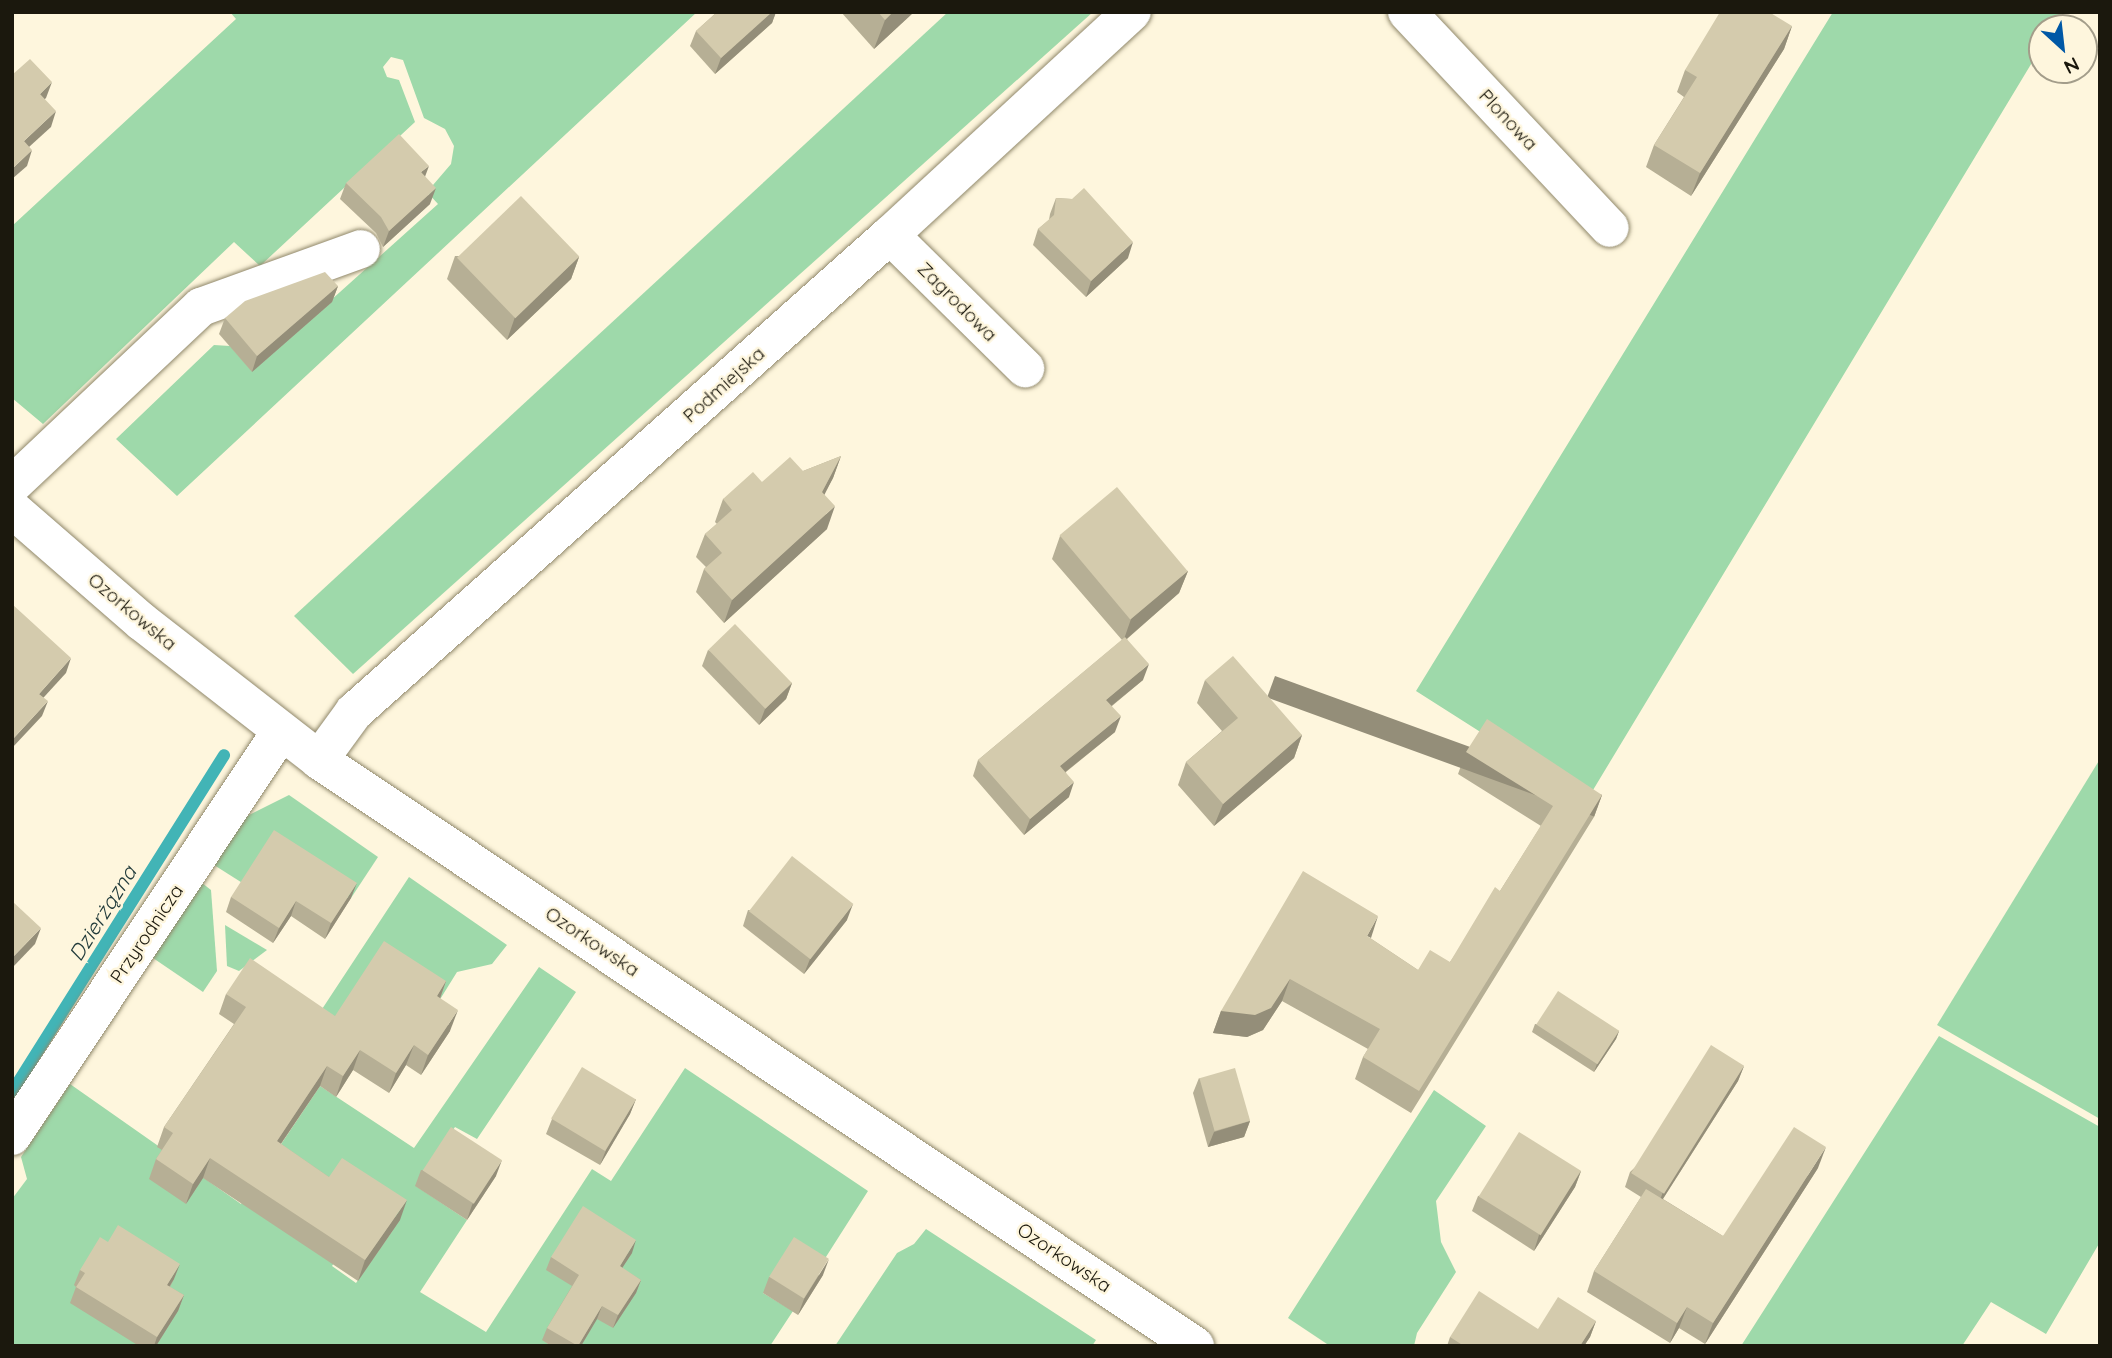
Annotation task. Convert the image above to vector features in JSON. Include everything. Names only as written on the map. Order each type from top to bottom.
[{"type":"street","name":"Podmiejska","points":[[319,760],[354,712],[890,235],[1132,12]]},
{"type":"street","name":"Plonowa","points":[[1407,12],[1609,228]]},
{"type":"street","name":"Zagrodowa","points":[[890,235],[1025,368]]},
{"type":"street","points":[[12,485],[201,307],[361,249]]},
{"type":"street","name":"Ozorkowska","points":[[12,509],[142,622],[319,760],[1195,1346]]},
{"type":"street","name":"Przyrodnicza","points":[[12,1136],[281,732]]},
{"type":"green space","points":[[230,12],[697,12],[177,496],[116,439],[214,345],[230,346],[252,371],[438,204],[427,192],[451,164],[454,146],[445,129],[424,118],[403,60],[391,57],[383,67],[387,77],[399,80],[415,122],[260,266],[234,242],[43,424],[12,398],[12,226],[236,19]]},
{"type":"green space","points":[[948,12],[1093,12],[353,674],[294,616]]},
{"type":"green space","points":[[1833,12],[2062,12],[2028,14],[2028,69],[1587,800],[1416,691]]},
{"type":"green space","points":[[2100,759],[2100,1119],[1937,1025]]},
{"type":"green space","points":[[289,795],[378,857],[351,898],[244,884],[214,865],[245,817]]},
{"type":"green space","points":[[409,877],[507,945],[492,964],[457,972],[439,1001],[336,1024],[303,1038]]},
{"type":"green space","points":[[202,883],[211,890],[217,971],[203,992],[153,958]]},
{"type":"green space","points":[[225,925],[267,950],[239,971],[227,966]]},
{"type":"green space","points":[[539,967],[576,992],[477,1139],[455,1127],[416,1186],[467,1220],[420,1292],[486,1332],[592,1169],[611,1181],[685,1068],[868,1191],[817,1271],[763,1293],[793,1311],[770,1346],[581,1346],[543,1340],[551,1346],[156,1346],[79,1288],[139,1346],[12,1346],[12,1199],[27,1179],[21,1157],[70,1084],[241,1204],[320,1086],[414,1148]],"holes":[[[368,1213],[393,1230],[356,1283],[332,1266]]]},
{"type":"green space","points":[[1939,1036],[2100,1127],[2100,1242],[2046,1334],[1991,1302],[1962,1346],[1741,1346]]},
{"type":"green space","points":[[1434,1090],[1486,1126],[1436,1201],[1441,1242],[1456,1272],[1417,1333],[1414,1346],[1330,1346],[1288,1318]]},
{"type":"green space","points":[[926,1229],[1096,1340],[1092,1346],[835,1346],[897,1253],[914,1244]]},
{"type":"building","points":[[717,12],[772,12],[721,58],[696,31]]},
{"type":"building","points":[[878,12],[893,12],[885,20]]},
{"type":"building","points":[[1720,12],[1769,12],[1792,26],[1700,173],[1654,145],[1697,77],[1685,70]]},
{"type":"building","points":[[30,59],[52,82],[40,94],[56,111],[24,141],[32,150],[12,169],[12,75]]},
{"type":"building","points":[[399,134],[429,166],[421,172],[436,188],[389,231],[381,217],[346,183]]},
{"type":"building","points":[[1084,188],[1133,242],[1091,281],[1038,229],[1054,215],[1056,198],[1072,199]]},
{"type":"building","points":[[521,196],[579,256],[515,318],[457,258]]},
{"type":"building","points":[[325,272],[338,286],[257,356],[225,318],[245,301]]},
{"type":"building","points":[[841,456],[822,492],[835,506],[732,600],[704,569],[722,553],[705,534],[732,510],[723,499],[753,472],[762,482],[790,457],[803,471]]},
{"type":"building","points":[[1117,487],[1188,571],[1130,619],[1060,535]]},
{"type":"building","points":[[12,604],[71,658],[39,694],[48,701],[12,740]]},
{"type":"building","points":[[735,624],[792,683],[765,709],[708,650]]},
{"type":"building","points":[[1125,637],[1149,664],[1106,700],[1121,716],[1060,766],[1074,782],[1030,819],[978,760]]},
{"type":"building","points":[[1233,656],[1302,735],[1223,804],[1186,762],[1238,718],[1205,680]]},
{"type":"building","points":[[1487,719],[1602,795],[1419,1091],[1363,1057],[1380,1029],[1290,979],[1271,1008],[1255,1015],[1221,1011],[1303,871],[1378,916],[1367,936],[1418,970],[1430,950],[1450,962],[1495,887],[1500,891],[1553,806],[1466,752]]},
{"type":"building","points":[[274,830],[357,883],[331,923],[296,901],[279,928],[231,897]]},
{"type":"building","points":[[792,856],[853,904],[810,959],[749,911]]},
{"type":"building","points":[[12,901],[41,928],[12,958]]},
{"type":"building","points":[[384,941],[446,981],[437,996],[458,1010],[428,1055],[414,1045],[396,1073],[360,1050],[343,1076],[327,1066],[277,1141],[329,1177],[342,1158],[407,1200],[365,1260],[210,1158],[193,1184],[156,1159],[173,1133],[164,1127],[246,1007],[226,994],[250,958],[335,1016]]},
{"type":"building","points":[[1558,991],[1619,1031],[1597,1064],[1536,1025]]},
{"type":"building","points":[[1711,1045],[1744,1066],[1664,1194],[1631,1173]]},
{"type":"building","points":[[582,1067],[636,1099],[605,1151],[551,1118]]},
{"type":"building","points":[[1235,1068],[1250,1121],[1215,1131],[1199,1078]]},
{"type":"building","points":[[451,1127],[502,1160],[474,1204],[423,1171]]},
{"type":"building","points":[[1794,1127],[1826,1147],[1713,1323],[1687,1307],[1677,1323],[1594,1271],[1646,1189],[1723,1236]]},
{"type":"building","points":[[1519,1132],[1581,1171],[1541,1235],[1479,1196]]},
{"type":"building","points":[[583,1206],[636,1240],[620,1266],[641,1280],[618,1315],[602,1306],[578,1346],[547,1328],[579,1275],[551,1257]]},
{"type":"building","points":[[118,1225],[180,1264],[167,1285],[184,1295],[157,1337],[76,1287],[85,1273],[80,1270],[100,1237],[108,1242]]},
{"type":"building","points":[[794,1237],[829,1259],[804,1299],[769,1277]]},
{"type":"building","points":[[1479,1291],[1538,1329],[1558,1297],[1596,1321],[1580,1346],[1464,1346],[1450,1337]]},
{"type":"waterway","name":"Dzierżązna","points":[[12,1092],[224,755]]}]
